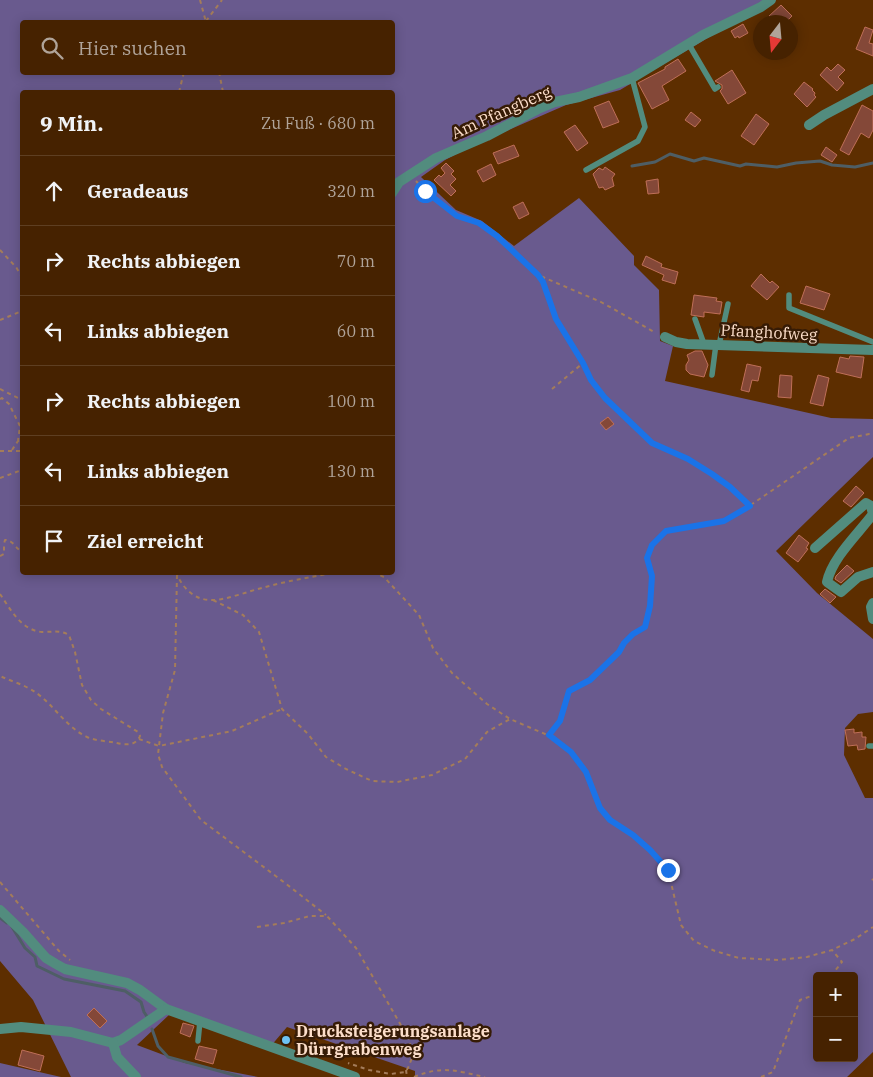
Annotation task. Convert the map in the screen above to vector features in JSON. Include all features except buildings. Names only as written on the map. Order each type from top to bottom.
[{"type":"street","name":"Am Pfangberg","points":[[395,188],[399,182],[436,158],[555,102],[579,97],[632,78],[688,43],[761,7],[771,0]]},
{"type":"street","points":[[809,125],[873,89]]},
{"type":"street","name":"Pfanghofweg","points":[[665,337],[682,343],[873,350]]},
{"type":"street","points":[[815,548],[866,503],[871,506],[873,514],[841,554],[828,575],[827,582],[841,592],[858,577],[873,572]]},
{"type":"street","points":[[873,602],[871,607],[873,619]]},
{"type":"street","points":[[0,910],[46,958],[65,969],[127,983],[166,1009],[355,1077]]},
{"type":"street","points":[[0,1030],[21,1027],[71,1032],[113,1042],[121,1040],[166,1009]]},
{"type":"street","points":[[113,1042],[117,1057],[136,1077]]},
{"type":"lane","points":[[688,43],[715,89],[718,87]]},
{"type":"lane","points":[[586,170],[638,140],[645,127],[632,78]]},
{"type":"lane","points":[[789,295],[789,308],[873,342]]},
{"type":"lane","points":[[712,375],[717,345],[728,304]]},
{"type":"lane","points":[[695,319],[704,344]]},
{"type":"lane","points":[[198,1040],[200,1021]]},
{"type":"path","points":[[200,0],[205,20]]},
{"type":"path","points":[[207,20],[222,0]]},
{"type":"path","points":[[180,90],[183,75]]},
{"type":"path","points":[[220,75],[223,90]]},
{"type":"path","points":[[409,175],[425,191],[457,216],[479,223],[497,236],[538,275],[543,282],[556,319],[583,363],[591,380],[605,398],[652,443],[688,459],[712,474],[730,487],[750,506]]},
{"type":"path","points":[[0,250],[20,274]]},
{"type":"path","points":[[538,275],[600,302],[665,337]]},
{"type":"path","points":[[0,320],[20,312]]},
{"type":"path","points":[[552,389],[583,363]]},
{"type":"path","points":[[0,389],[20,399]]},
{"type":"path","points":[[0,399],[2,398],[9,404],[20,426],[18,441],[12,450]]},
{"type":"path","points":[[549,735],[560,721],[569,691],[590,680],[619,652],[629,639],[645,627],[650,606],[652,576],[647,558],[652,545],[666,531],[724,521],[750,506],[849,438],[873,434]]},
{"type":"path","points":[[0,451],[20,452]]},
{"type":"path","points":[[0,478],[20,471]]},
{"type":"path","points":[[0,556],[4,554],[5,540],[12,542],[20,550]]},
{"type":"path","points":[[176,575],[190,594],[213,600],[243,615],[259,632],[282,709],[308,734],[326,757],[372,781],[397,782],[432,775],[465,759],[487,732],[510,719]]},
{"type":"path","points":[[176,575],[174,670],[163,713],[158,754],[162,767],[201,820],[286,882],[327,916],[356,948],[409,1039],[412,1058],[406,1070],[407,1077]]},
{"type":"path","points":[[213,600],[322,575]]},
{"type":"path","points":[[380,575],[384,577],[419,615],[434,648],[452,673],[486,704],[510,719],[549,735],[571,752],[586,772],[600,808],[610,820],[633,835],[650,850],[668,870],[681,925],[694,941],[715,951],[739,958],[778,960],[807,957],[832,950],[873,928]]},
{"type":"path","points":[[0,594],[23,625],[41,632],[65,632],[69,635],[76,652],[82,684],[91,700],[101,709],[138,732],[139,739]]},
{"type":"path","points":[[0,676],[35,692],[66,723],[87,737],[124,744],[132,744],[139,739]]},
{"type":"path","points":[[139,739],[159,746],[232,731],[282,709]]},
{"type":"path","points":[[0,882],[59,951],[76,964]]},
{"type":"path","points":[[257,927],[284,924],[310,916],[327,916]]},
{"type":"path","points":[[832,950],[842,962],[834,972]]},
{"type":"path","points":[[761,1077],[773,1072],[800,1000],[813,995]]},
{"type":"path","points":[[346,1062],[370,1070],[391,1074],[406,1070]]},
{"type":"path","points":[[414,1077],[430,1071],[446,1070],[485,1077]]},
{"type":"shaded area","points":[[0,0],[765,0],[738,20],[620,90],[566,105],[472,146],[445,160],[421,177],[456,210],[482,221],[514,246],[579,198],[634,256],[634,265],[659,290],[660,341],[673,346],[665,381],[831,418],[873,419],[873,457],[776,551],[817,593],[873,639],[873,712],[858,714],[845,728],[844,755],[865,798],[873,798],[873,1052],[847,1077],[415,1077],[415,1071],[287,1027],[270,1047],[170,1014],[137,1045],[185,1063],[258,1077],[71,1077],[33,1000],[0,961]]},
{"type":"shaded area","points":[[0,1063],[61,1077],[0,1077]]},
{"type":"waterway","points":[[632,166],[655,162],[670,154],[694,161],[704,158],[740,166],[746,164],[777,167],[820,161],[832,165],[855,167],[873,163]]},
{"type":"waterway","points":[[0,918],[7,923]]},
{"type":"waterway","points":[[12,927],[25,948],[35,957],[37,966],[64,979],[125,991],[141,1002],[148,1018]]},
{"type":"waterway","points":[[152,1029],[158,1046],[168,1057],[241,1077]]},
{"type":"place","name":"Drucksteigerungsanlage Dürrgrabenweg","points":[[286,1040]]},
{"type":"route","points":[[425,191],[457,216],[479,223],[497,236],[538,275],[543,282],[556,319],[583,363],[591,380],[605,398],[639,432],[652,443],[688,459],[712,474],[730,487],[750,506],[724,521],[666,531],[652,545],[647,558],[652,576],[648,623],[641,631],[633,634],[624,643],[619,652],[590,680],[569,691],[560,721],[549,735],[571,752],[586,772],[600,808],[610,820],[633,835],[668,870]]}]
